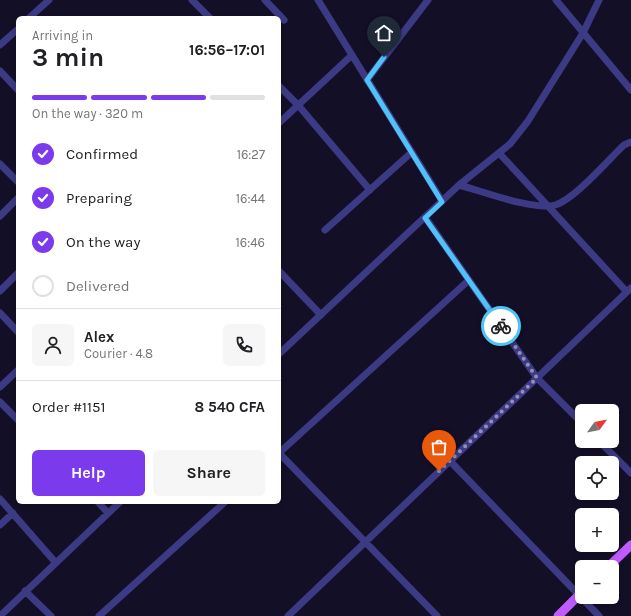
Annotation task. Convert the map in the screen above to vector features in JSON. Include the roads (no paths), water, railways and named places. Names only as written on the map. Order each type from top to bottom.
[{"type":"main road","points":[[615,560],[631,545]]},
{"type":"main road","points":[[558,616],[575,600]]},
{"type":"street","points":[[35,16],[49,0]]},
{"type":"street","points":[[192,0],[208,16]]},
{"type":"street","points":[[265,0],[280,16]]},
{"type":"street","points":[[318,0],[442,202]]},
{"type":"street","points":[[367,80],[428,0]]},
{"type":"street","points":[[556,0],[631,90]]},
{"type":"street","points":[[281,352],[459,185],[510,144],[528,121],[583,33],[599,0]]},
{"type":"street","points":[[281,17],[284,20]]},
{"type":"street","points":[[0,45],[16,31]]},
{"type":"street","points":[[281,121],[352,54]]},
{"type":"street","points":[[0,71],[16,88]]},
{"type":"street","points":[[281,88],[298,105],[370,190]]},
{"type":"street","points":[[459,185],[541,208],[555,205],[568,199],[624,145],[631,142]]},
{"type":"street","points":[[325,230],[412,152]]},
{"type":"street","points":[[288,616],[629,290],[547,206],[499,153]]},
{"type":"street","points":[[0,164],[16,180]]},
{"type":"street","points":[[0,216],[16,200]]},
{"type":"street","points":[[425,218],[537,378],[575,416]]},
{"type":"street","points":[[281,273],[321,315]]},
{"type":"street","points":[[0,291],[16,275]]},
{"type":"street","points":[[281,451],[469,280]]},
{"type":"street","points":[[0,314],[16,330]]},
{"type":"street","points":[[0,387],[16,372]]},
{"type":"street","points":[[0,402],[16,418]]},
{"type":"street","points":[[606,448],[631,473]]},
{"type":"street","points":[[281,455],[364,543],[437,616]]},
{"type":"street","points":[[450,461],[575,588]]},
{"type":"street","points":[[0,499],[56,563]]},
{"type":"street","points":[[100,504],[108,513]]},
{"type":"street","points":[[0,616],[118,504]]},
{"type":"street","points":[[99,616],[223,504]]},
{"type":"street","points":[[0,525],[13,513]]},
{"type":"street","points":[[25,591],[51,616]]},
{"type":"street","points":[[589,604],[599,616]]}]
